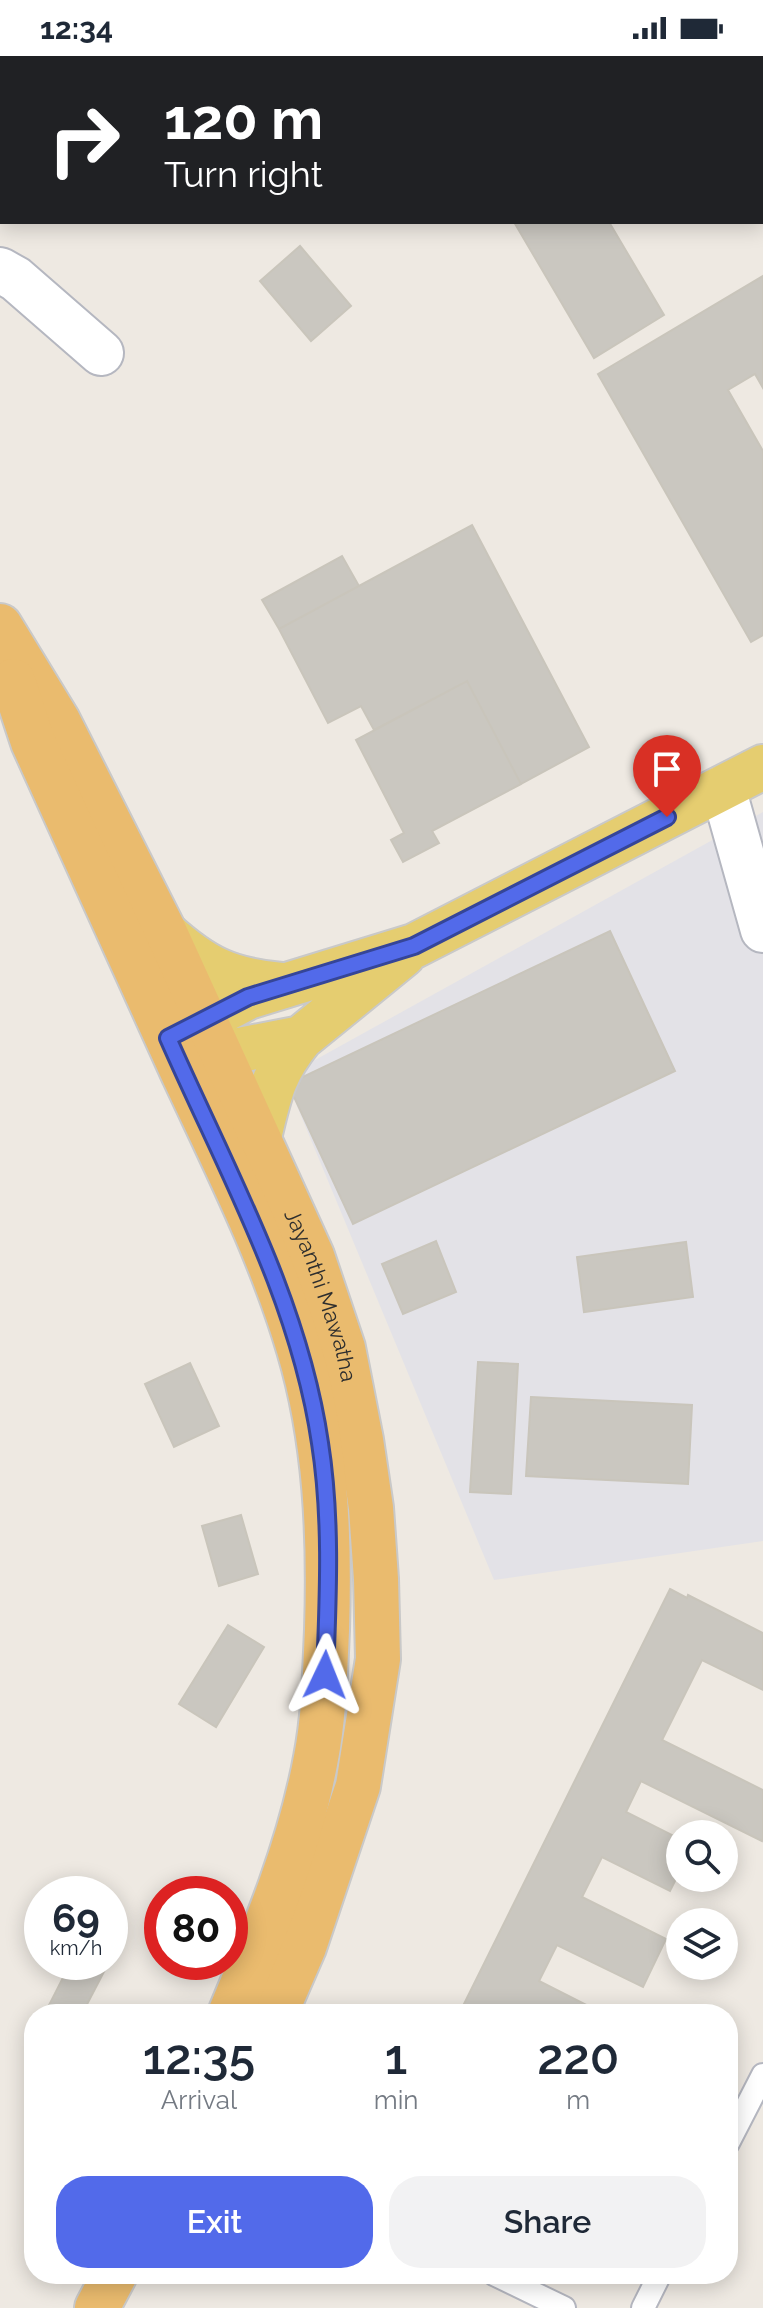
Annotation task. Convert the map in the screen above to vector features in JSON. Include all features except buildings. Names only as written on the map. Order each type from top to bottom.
[{"type":"highway","name":"Jayanthi Mawatha","points":[[0,626],[58,721],[165,933],[194,1046],[299,1350],[320,1443],[328,1598],[325,1675],[316,1758],[297,1837],[234,2004]]},
{"type":"highway","name":"Jayanthi Mawatha","points":[[0,641],[33,742],[194,1046],[259,1137],[312,1256],[343,1348],[371,1508],[378,1659],[358,1786],[309,1932],[279,2004]]},
{"type":"highway","points":[[97,2308],[110,2284]]},
{"type":"main road","points":[[194,1046],[248,997],[414,946],[763,767]]},
{"type":"main road","points":[[165,933],[185,951],[222,974],[247,982],[281,985]]},
{"type":"main road","points":[[259,1137],[275,1077],[301,1038],[414,946]]},
{"type":"main road","points":[[194,1046],[301,1038]]},
{"type":"street","points":[[0,270],[16,279],[101,353]]},
{"type":"street","points":[[723,788],[763,930]]},
{"type":"lane","points":[[738,2124],[762,2080]]},
{"type":"lane","points":[[515,2284],[564,2308]]},
{"type":"lane","points":[[643,2308],[655,2284]]},
{"type":"shaded area","points":[[763,812],[763,1541],[494,1580],[294,1099],[306,1065]]},
{"type":"route","points":[[325,1675],[328,1598],[325,1505],[320,1443],[299,1350],[262,1243],[168,1038],[248,997],[414,946],[667,817]]}]
